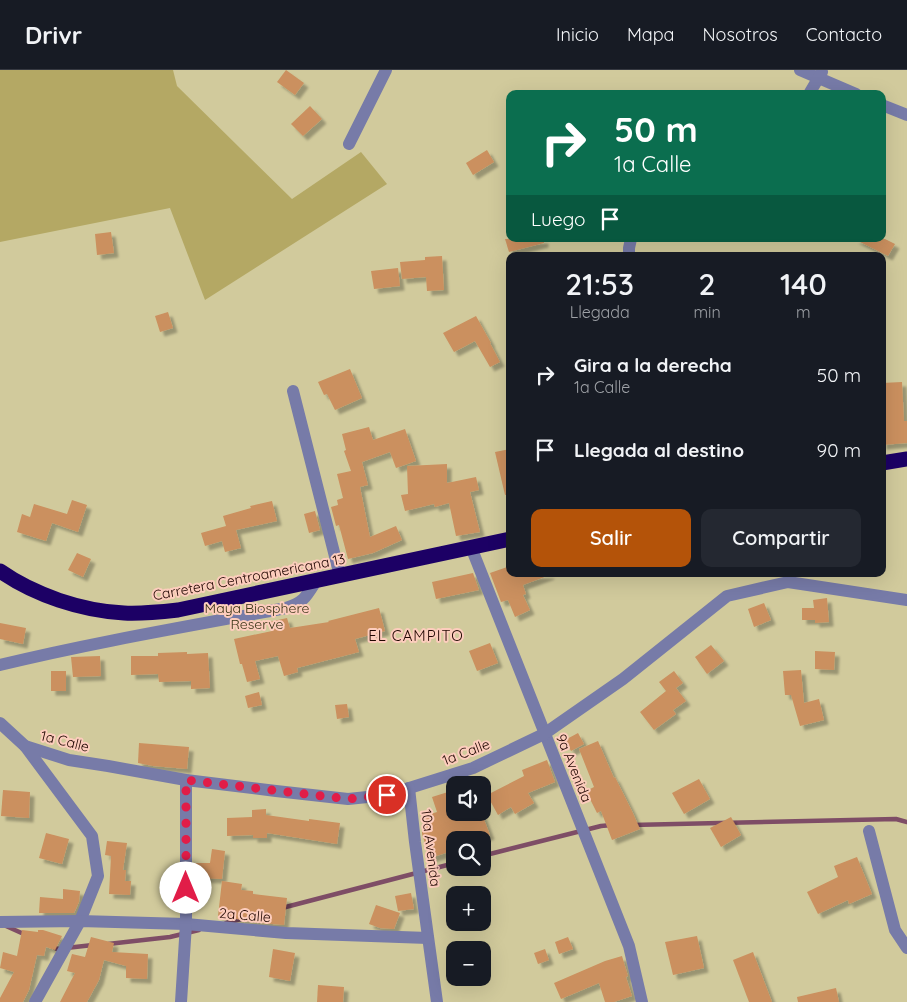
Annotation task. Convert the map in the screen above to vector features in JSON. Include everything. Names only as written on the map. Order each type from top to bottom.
[{"type":"highway","points":[[886,462],[907,459]]},
{"type":"highway","name":"Carretera Centroamericana 13","points":[[0,571],[30,589],[60,601],[123,614],[148,613],[178,610],[506,540]]},
{"type":"street","points":[[349,144],[386,70]]},
{"type":"street","points":[[800,70],[821,74],[849,90]]},
{"type":"street","points":[[811,90],[821,74]]},
{"type":"street","points":[[886,107],[907,116]]},
{"type":"street","points":[[292,391],[340,576]]},
{"type":"street","name":"9a Avenida","points":[[471,547],[629,946],[642,1002]]},
{"type":"street","points":[[0,665],[122,638],[286,608],[305,599],[316,581]]},
{"type":"street","name":"1a Calle","points":[[0,723],[25,746],[69,760],[186,780],[348,799],[387,795],[473,768],[544,734],[623,679],[727,596],[788,582],[907,600]]},
{"type":"street","points":[[25,746],[92,836],[98,876],[80,922],[35,1002]]},
{"type":"street","points":[[181,1002],[186,924],[186,780]]},
{"type":"street","name":"10a Avenida","points":[[409,788],[437,1002]]},
{"type":"street","points":[[869,831],[895,930],[907,948]]},
{"type":"street","name":"2a Calle","points":[[0,922],[186,924],[286,933],[428,938]]},
{"type":"green space","name":"Maya Biosphere Reserve","points":[[0,70],[907,70],[907,1002],[0,1002]]},
{"type":"shaded area","points":[[0,70],[173,70],[177,86],[292,199],[361,152],[387,184],[205,300],[170,208],[0,242]]},
{"type":"building","points":[[286,70],[304,83],[295,95],[277,82]]},
{"type":"building","points":[[310,106],[322,119],[303,136],[291,124]]},
{"type":"building","points":[[487,150],[494,162],[473,175],[466,163]]},
{"type":"building","points":[[111,232],[114,253],[97,255],[95,234]]},
{"type":"building","points":[[505,239],[506,242],[544,242],[544,243],[509,252]]},
{"type":"building","points":[[886,240],[895,244],[888,256],[886,252],[880,252],[860,242],[886,242]]},
{"type":"building","points":[[442,256],[444,290],[427,291],[426,277],[402,279],[400,262],[425,260],[425,257]]},
{"type":"building","points":[[398,268],[400,286],[374,289],[371,271]]},
{"type":"building","points":[[168,312],[173,328],[160,332],[155,316]]},
{"type":"building","points":[[476,316],[500,362],[490,367],[475,341],[454,352],[443,333]]},
{"type":"building","points":[[350,369],[362,398],[335,410],[327,394],[324,395],[318,382]]},
{"type":"building","points":[[902,382],[904,421],[907,421],[907,443],[886,445],[886,383]]},
{"type":"building","points":[[369,427],[373,440],[405,429],[416,461],[396,468],[390,452],[362,462],[368,485],[360,487],[370,537],[396,526],[402,540],[373,553],[348,559],[339,525],[336,526],[331,507],[338,505],[337,500],[343,498],[337,474],[351,471],[344,451],[346,450],[342,434]]},
{"type":"building","points":[[506,450],[506,495],[505,495],[495,452]]},
{"type":"building","points":[[447,464],[447,483],[476,477],[479,490],[470,492],[480,532],[456,536],[449,503],[435,507],[434,504],[405,511],[401,495],[408,494],[407,466]]},
{"type":"building","points":[[72,500],[87,505],[78,532],[52,523],[46,541],[17,532],[22,514],[30,517],[34,504],[67,514]]},
{"type":"building","points":[[272,501],[277,521],[236,530],[241,548],[225,552],[222,541],[205,546],[201,533],[226,526],[223,516],[251,508],[250,506]]},
{"type":"building","points":[[315,511],[320,530],[309,533],[304,514]]},
{"type":"building","points":[[77,553],[91,559],[83,577],[68,570]]},
{"type":"building","points":[[506,567],[506,577],[545,577],[523,585],[526,594],[523,595],[530,610],[515,617],[508,600],[501,602],[490,573]]},
{"type":"building","points":[[473,573],[479,590],[436,599],[432,582]]},
{"type":"building","points":[[827,598],[829,622],[815,623],[815,620],[802,620],[802,608],[814,608],[813,600]]},
{"type":"building","points":[[764,603],[771,620],[754,627],[748,609]]},
{"type":"building","points":[[379,608],[385,631],[355,639],[359,652],[297,668],[298,672],[284,676],[278,656],[255,661],[260,679],[247,682],[234,639],[272,631],[269,622],[287,618],[290,628],[329,622]]},
{"type":"building","points":[[0,623],[26,628],[23,644],[0,639]]},
{"type":"building","points":[[490,643],[498,663],[477,671],[469,651]]},
{"type":"building","points":[[711,645],[724,661],[707,674],[695,657]]},
{"type":"building","points":[[815,651],[835,652],[834,670],[815,669]]},
{"type":"building","points":[[187,652],[187,654],[208,653],[210,688],[191,689],[191,681],[159,682],[158,674],[131,675],[131,656],[158,656],[158,653]]},
{"type":"building","points":[[100,656],[101,676],[73,677],[71,657]]},
{"type":"building","points":[[801,670],[804,703],[819,699],[824,720],[800,726],[791,695],[785,695],[783,671]]},
{"type":"building","points":[[51,671],[66,671],[66,691],[51,691]]},
{"type":"building","points":[[674,671],[683,683],[676,688],[686,701],[673,710],[676,714],[654,730],[640,712],[666,691],[659,682]]},
{"type":"building","points":[[259,692],[262,705],[248,708],[245,696]]},
{"type":"building","points":[[347,704],[349,717],[337,719],[335,705]]},
{"type":"building","points":[[578,733],[584,744],[571,751],[565,740]]},
{"type":"building","points":[[598,741],[640,829],[612,840],[601,811],[597,813],[586,791],[594,787],[579,749]]},
{"type":"building","points":[[139,743],[189,747],[187,769],[138,763]]},
{"type":"building","points":[[547,760],[555,782],[528,793],[534,803],[515,814],[511,807],[498,815],[491,802],[491,793],[524,776],[522,770]]},
{"type":"building","points":[[699,779],[710,799],[684,814],[672,793]]},
{"type":"building","points":[[3,790],[30,792],[29,818],[1,816]]},
{"type":"building","points":[[446,793],[446,821],[485,821],[488,831],[446,831],[446,853],[430,858],[422,834],[422,829],[425,828],[421,817],[437,812],[432,797]]},
{"type":"building","points":[[266,809],[266,815],[340,823],[337,844],[267,833],[267,838],[253,838],[253,835],[227,836],[227,818],[252,817],[252,810]]},
{"type":"building","points":[[731,817],[741,835],[721,847],[710,828]]},
{"type":"building","points":[[46,833],[69,839],[62,864],[39,858]]},
{"type":"building","points":[[107,841],[127,843],[123,870],[126,870],[125,881],[131,881],[130,895],[109,894],[111,856],[105,855]]},
{"type":"building","points":[[212,849],[225,851],[222,879],[194,878],[194,863],[210,863]]},
{"type":"building","points":[[857,857],[872,894],[849,904],[848,900],[818,914],[807,892],[838,877],[834,866]]},
{"type":"building","points":[[222,881],[242,884],[241,890],[253,891],[253,894],[287,898],[284,925],[218,916]]},
{"type":"building","points":[[63,889],[80,891],[79,902],[74,913],[39,913],[40,897],[63,899]]},
{"type":"building","points":[[411,893],[414,909],[398,911],[395,896]]},
{"type":"building","points":[[376,905],[400,913],[394,929],[380,928],[369,924]]},
{"type":"building","points":[[22,930],[38,932],[38,930],[43,930],[62,936],[55,950],[46,947],[44,956],[37,955],[29,990],[23,1002],[0,1002],[0,998],[14,972],[0,968],[3,952],[17,956]]},
{"type":"building","points":[[697,936],[704,968],[673,975],[665,942]]},
{"type":"building","points":[[91,937],[114,943],[112,952],[148,954],[147,979],[126,978],[126,966],[104,960],[99,980],[87,1002],[60,1002],[75,973],[67,971],[72,954],[85,957]]},
{"type":"building","points":[[568,937],[573,949],[559,954],[555,942]]},
{"type":"building","points":[[273,949],[295,953],[290,981],[269,977]]},
{"type":"building","points":[[545,949],[549,960],[538,964],[534,953]]},
{"type":"building","points":[[753,952],[772,1002],[749,1002],[733,960]]},
{"type":"building","points":[[622,956],[632,996],[614,1002],[605,1002],[599,983],[561,999],[554,983],[605,961]]},
{"type":"building","points":[[318,985],[344,987],[343,1002],[317,1002]]},
{"type":"building","points":[[836,988],[839,1002],[798,1002],[797,997]]},
{"type":"waterway","points":[[632,825],[896,819],[907,822]]},
{"type":"waterway","points":[[491,854],[601,826],[612,825]]},
{"type":"waterway","points":[[282,908],[446,865]]},
{"type":"waterway","points":[[226,923],[245,918]]},
{"type":"waterway","points":[[6,926],[26,935]]},
{"type":"waterway","points":[[108,944],[170,937],[199,930]]},
{"type":"waterway","points":[[52,946],[57,949],[93,945]]},
{"type":"district","name":"EL CAMPITO","points":[[416,635]]},
{"type":"route","points":[[186,888],[186,780],[348,799],[387,795]]}]
